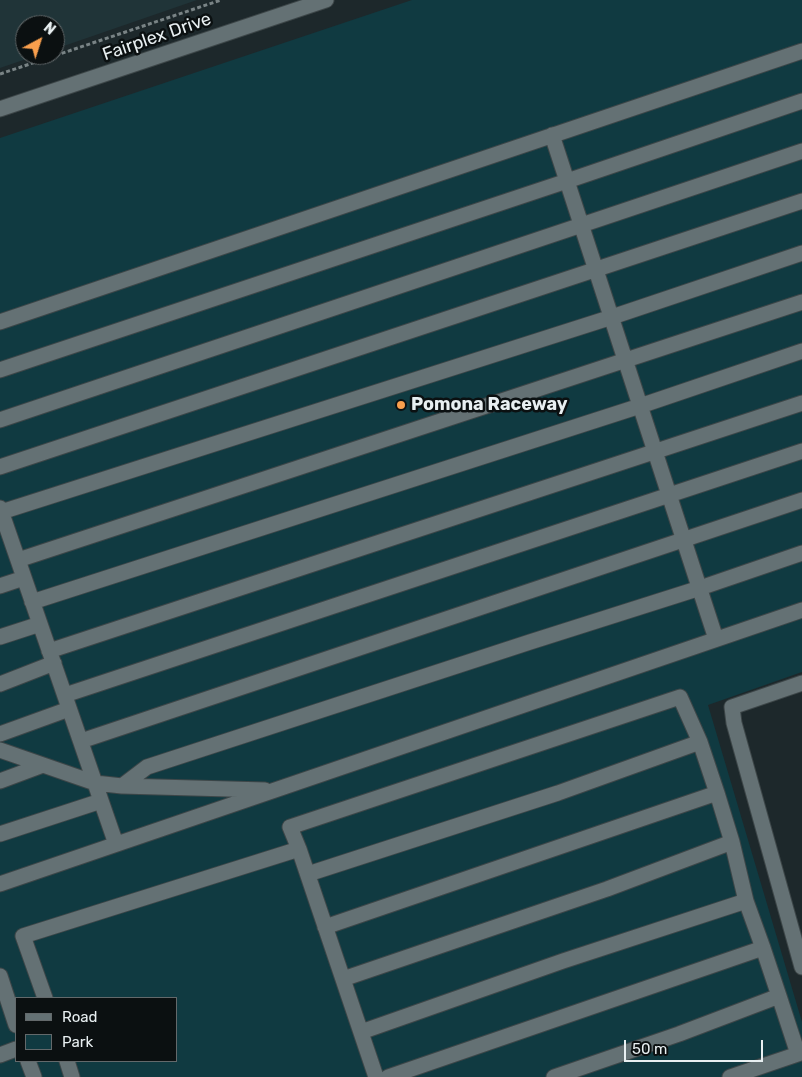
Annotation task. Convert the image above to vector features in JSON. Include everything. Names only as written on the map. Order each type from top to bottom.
[{"type":"street","name":"Fairplex Drive","points":[[0,109],[326,0]]},
{"type":"street","points":[[0,322],[802,51]]},
{"type":"street","points":[[0,370],[802,101]]},
{"type":"street","points":[[552,135],[716,639]]},
{"type":"street","points":[[0,420],[802,151]]},
{"type":"street","points":[[0,467],[802,201]]},
{"type":"street","points":[[116,844],[18,560],[4,534],[1,510],[612,317],[802,253]]},
{"type":"street","points":[[18,560],[802,302]]},
{"type":"street","points":[[32,602],[640,406],[802,351]]},
{"type":"street","points":[[0,684],[52,657],[802,403]]},
{"type":"street","points":[[0,734],[67,702],[669,494],[802,451]]},
{"type":"street","points":[[81,741],[802,500]]},
{"type":"street","points":[[122,786],[147,767],[700,588],[802,553]]},
{"type":"street","points":[[0,586],[24,578]]},
{"type":"street","points":[[0,884],[802,610]]},
{"type":"street","points":[[0,637],[40,624]]},
{"type":"street","points":[[802,683],[732,707],[734,723],[802,967]]},
{"type":"street","points":[[376,1077],[308,874],[290,827],[680,696],[700,742],[717,793],[732,842],[746,901],[800,1062],[730,1077]]},
{"type":"street","points":[[308,874],[558,793],[700,742]]},
{"type":"street","points":[[0,750],[95,783],[122,786],[274,790]]},
{"type":"street","points":[[0,781],[42,765]]},
{"type":"street","points":[[325,926],[717,793]]},
{"type":"street","points":[[0,834],[102,801]]},
{"type":"street","points":[[343,979],[607,889],[732,842]]},
{"type":"street","points":[[45,997],[23,936],[299,849]]},
{"type":"street","points":[[361,1032],[554,964],[746,901]]},
{"type":"street","points":[[388,1077],[763,948]]},
{"type":"street","points":[[0,976],[15,1023]]},
{"type":"street","points":[[554,1077],[679,1034],[779,996]]},
{"type":"street","points":[[0,1055],[15,1049]]},
{"type":"street","points":[[28,1062],[34,1077]]},
{"type":"street","points":[[67,1062],[72,1077]]},
{"type":"path","points":[[0,74],[221,0]]},
{"type":"shaded area","points":[[0,0],[197,0],[65,46],[65,15],[15,15],[15,63],[0,68]]},
{"type":"green space","name":"Pomona Raceway","points":[[412,0],[802,0],[802,672],[708,705],[802,1022],[802,1077],[0,1077],[0,138]]},
{"type":"place","name":"Pomona Raceway","points":[[401,405]]}]
